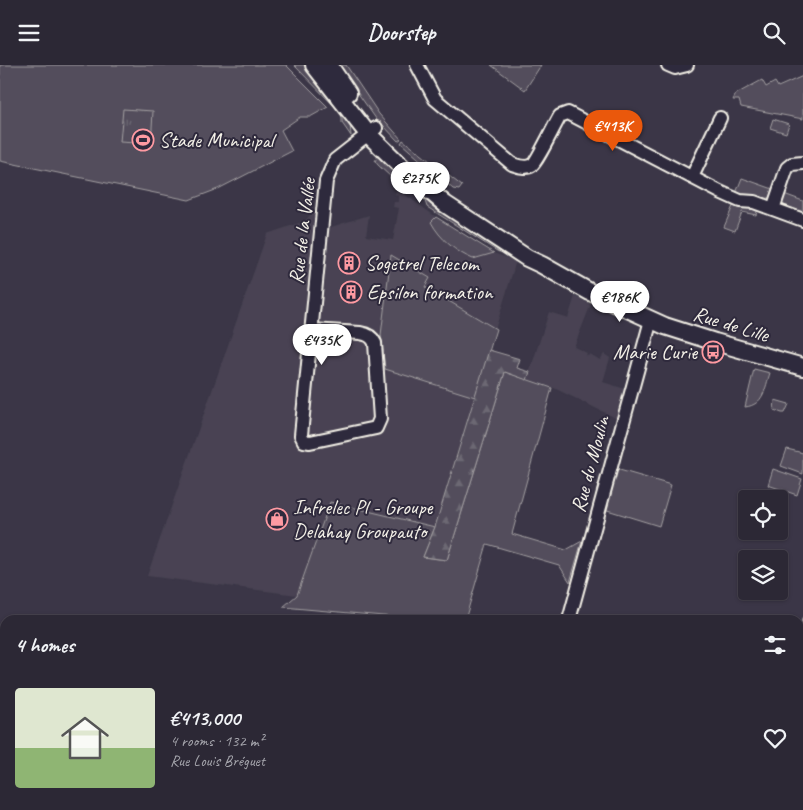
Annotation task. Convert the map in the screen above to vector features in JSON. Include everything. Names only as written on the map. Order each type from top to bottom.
[{"type":"main road","name":"Rue de Lille","points":[[314,65],[372,131],[448,193],[531,254],[542,265],[590,292],[665,326],[803,367]]},
{"type":"main road","name":"Rue de Lille","points":[[329,65],[372,131]]},
{"type":"street","points":[[417,65],[435,99],[512,164],[523,167],[532,166],[560,116],[568,113],[740,201],[754,202],[803,220]]},
{"type":"street","points":[[668,65],[675,68],[687,65]]},
{"type":"street","points":[[692,177],[720,118]]},
{"type":"street","name":"Rue de la Vallée","points":[[312,330],[363,333],[369,335],[374,340],[380,419],[376,428],[310,442],[302,439],[312,330],[326,181],[335,161],[372,131]]},
{"type":"street","points":[[773,209],[787,168],[792,164],[803,163]]},
{"type":"street","name":"Rue du Moulin","points":[[569,615],[652,320]]},
{"type":"shaded area","points":[[400,191],[436,217],[493,253],[516,261],[435,527],[330,502],[297,595],[147,576],[267,234],[305,221],[314,211],[329,213],[328,228],[369,215],[366,236],[393,240],[399,208],[393,207],[394,202],[398,202],[399,196],[395,195],[396,192]]},
{"type":"shaded area","points":[[575,296],[591,304],[574,347],[587,353],[586,355],[588,356],[590,354],[600,360],[604,354],[610,358],[603,382],[625,389],[616,418],[554,388],[527,380],[549,312],[568,318]]},
{"type":"green space","name":"Stade Municipal","points":[[0,65],[286,65],[328,107],[310,117],[300,117],[281,130],[292,151],[218,189],[189,200],[0,161]]},
{"type":"green space","points":[[294,65],[304,65],[323,85],[350,123],[351,136],[342,123],[342,114]]},
{"type":"green space","points":[[338,65],[346,65],[379,114],[401,139],[398,141],[379,123]]},
{"type":"green space","points":[[491,65],[541,65],[525,90]]},
{"type":"green space","points":[[803,76],[803,119],[741,107],[739,100],[733,100],[736,94],[762,80],[766,87],[775,82],[778,87]]},
{"type":"green space","points":[[123,109],[153,111],[151,144],[120,142]]},
{"type":"green space","points":[[773,119],[789,124],[786,133],[770,128]]},
{"type":"green space","points":[[403,140],[462,186],[459,190],[453,189],[401,143]]},
{"type":"green space","points":[[378,156],[408,180],[411,193],[406,191],[378,165],[375,161]]},
{"type":"green space","points":[[742,178],[773,189],[769,198],[736,193]]},
{"type":"green space","points":[[784,194],[803,201],[803,212],[783,205],[782,199]]},
{"type":"green space","points":[[720,198],[758,208],[756,215],[742,212],[735,231],[724,227],[733,206]]},
{"type":"green space","points":[[428,199],[504,251],[497,251],[427,207],[425,201]]},
{"type":"green space","points":[[436,217],[494,253],[473,259],[461,253],[449,244],[435,228],[431,222]]},
{"type":"green space","points":[[391,255],[430,278],[425,287],[496,329],[475,397],[385,369],[381,335]]},
{"type":"green space","points":[[489,350],[520,359],[517,368],[530,372],[527,380],[505,372],[447,560],[423,557],[435,527]]},
{"type":"green space","points":[[754,369],[770,373],[763,395],[756,403],[745,407]]},
{"type":"green space","points":[[505,372],[552,388],[512,534],[566,550],[582,541],[570,582],[559,565],[487,544],[466,615],[372,615],[283,607],[297,595],[330,502],[435,527],[423,557],[447,560]]},
{"type":"green space","points":[[775,400],[789,404],[785,413],[774,410]]},
{"type":"green space","points":[[787,449],[803,453],[803,474],[781,466]]},
{"type":"green space","points":[[616,469],[671,485],[659,526],[604,509]]},
{"type":"green space","points":[[773,469],[802,479],[797,495],[788,492],[788,490],[768,485]]},
{"type":"place","name":"Stade Municipal","points":[[143,140]]},
{"type":"place","name":"Sogetrel Telecom","points":[[349,263]]},
{"type":"place","name":"Epsilon formation","points":[[351,292]]},
{"type":"place","name":"Marie Curie","points":[[713,352]]},
{"type":"place","name":"Infrelec Pl - Groupe Delahay Groupauto","points":[[277,519]]}]
